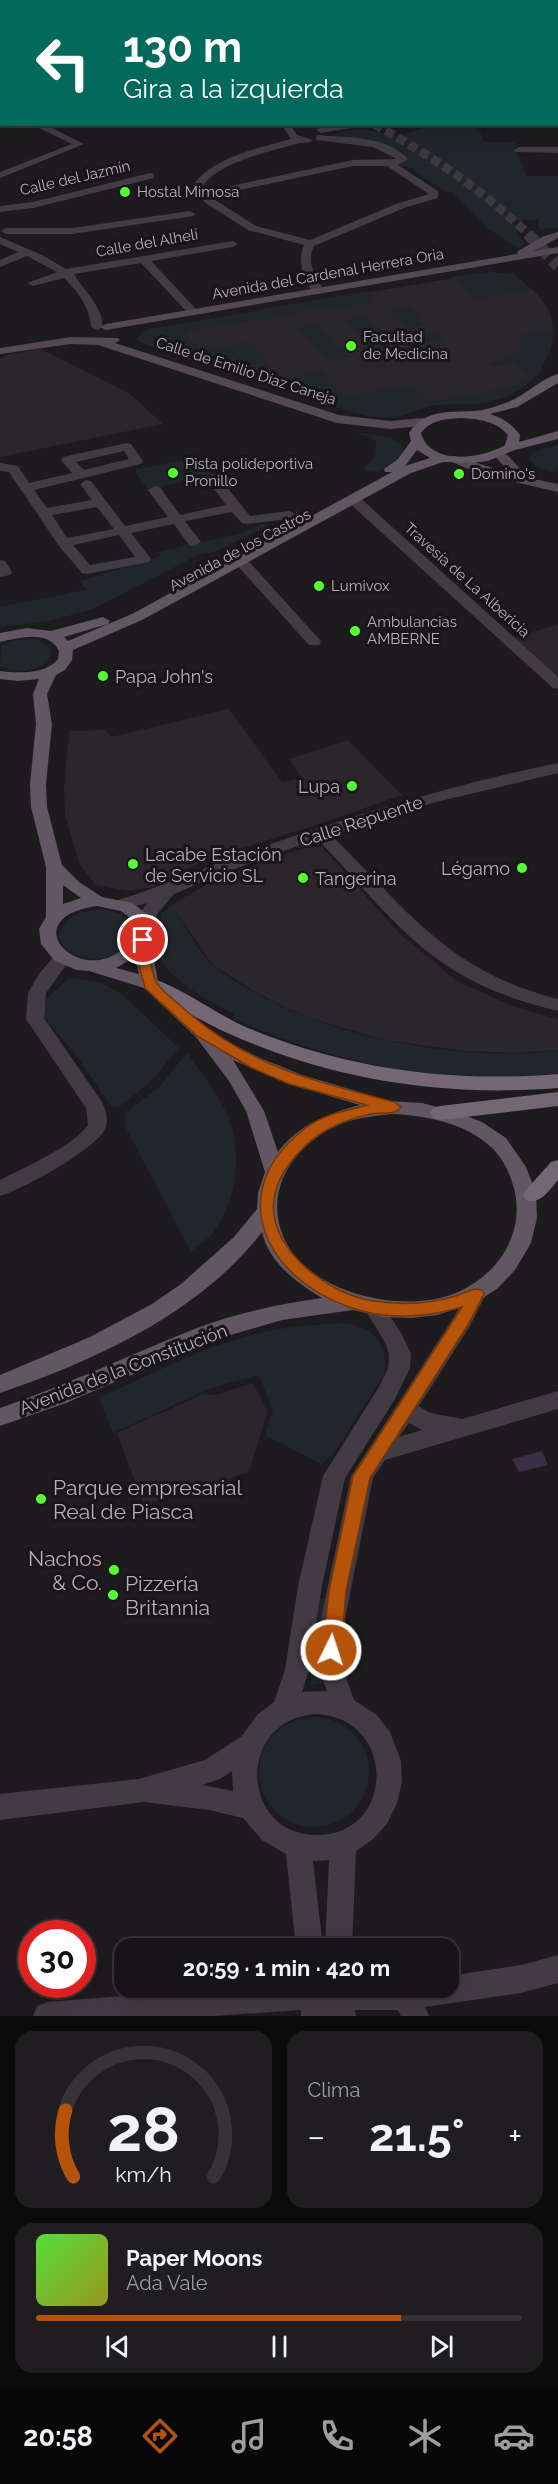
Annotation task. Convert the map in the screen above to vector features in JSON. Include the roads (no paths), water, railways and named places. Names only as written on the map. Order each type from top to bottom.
[{"type":"highway","points":[[150,984],[203,1014],[249,1035],[339,1066],[381,1076],[434,1083],[506,1084],[558,1081]]},
{"type":"highway","points":[[440,1113],[558,1099]]},
{"type":"highway","points":[[532,1195],[558,1167]]},
{"type":"main road","name":"Avenida del Cardenal Herrera Oria","points":[[515,257],[540,242],[544,237],[558,235]]},
{"type":"main road","name":"Avenida del Cardenal Herrera Oria","points":[[540,242],[546,248],[558,250]]},
{"type":"main road","name":"Avenida del Cardenal Herrera Oria","points":[[93,331],[558,250]]},
{"type":"main road","name":"Avenida del Cardenal Herrera Oria","points":[[102,343],[146,320]]},
{"type":"main road","name":"Calle de Emilio Díaz Caneja","points":[[93,331],[115,329],[118,336],[144,355]]},
{"type":"main road","name":"Calle de Emilio Díaz Caneja","points":[[93,331],[102,343],[337,419],[354,427],[416,440]]},
{"type":"main road","points":[[0,344],[93,331]]},
{"type":"main road","points":[[0,351],[93,331]]},
{"type":"main road","points":[[423,422],[446,415],[475,414],[513,404],[558,378]]},
{"type":"main road","points":[[512,422],[558,392]]},
{"type":"main road","points":[[475,414],[512,422],[537,431],[558,425]]},
{"type":"main road","name":"Calle de Emilio Díaz Caneja","points":[[337,419],[390,425],[423,422]]},
{"type":"main road","name":"Avenida de los Castros","points":[[50,636],[110,619],[132,609],[403,462],[416,440],[418,427],[423,422]]},
{"type":"main road","points":[[512,422],[514,435],[506,451],[516,472],[535,482]]},
{"type":"main road","name":"Avenida de los Castros","points":[[65,648],[137,617],[406,471],[448,459],[478,460],[558,435]]},
{"type":"main road","points":[[416,440],[426,451],[448,459],[484,471],[558,488]]},
{"type":"main road","points":[[0,638],[28,632],[50,636],[60,641],[65,648],[64,661],[50,672],[25,678],[6,676]]},
{"type":"main road","points":[[50,672],[40,694],[44,724],[38,784],[39,807],[54,867],[56,917]]},
{"type":"main road","points":[[6,676],[40,694]]},
{"type":"main road","points":[[54,867],[73,886],[98,901],[121,905],[136,914],[144,933],[144,958],[150,984]]},
{"type":"main road","points":[[98,901],[74,906],[56,917],[49,925],[47,934],[48,943],[53,951],[62,958],[150,984],[202,1033],[236,1077],[255,1111],[275,1172]]},
{"type":"main road","points":[[88,965],[118,961],[138,948],[144,933]]},
{"type":"main road","points":[[202,1033],[247,1060],[294,1080],[394,1107],[440,1113],[482,1131],[500,1144],[520,1168],[532,1195],[534,1218],[530,1240],[518,1261],[500,1280],[458,1302],[416,1310],[363,1305],[325,1290],[302,1274],[284,1255],[272,1233],[267,1211],[268,1191],[284,1156],[312,1130],[350,1113],[394,1107]]},
{"type":"main road","name":"Avenida de la Constitución","points":[[0,1384],[46,1367],[150,1317],[187,1291],[241,1244],[267,1211]]},
{"type":"main road","name":"Avenida de la Constitución","points":[[0,1417],[58,1397],[205,1334],[282,1312],[363,1305]]},
{"type":"street","points":[[0,175],[76,143],[39,126]]},
{"type":"street","points":[[310,244],[300,239],[252,228],[201,191],[199,181],[208,173],[276,147],[302,132],[362,126]]},
{"type":"street","points":[[201,191],[221,191],[363,161],[389,163],[403,159],[393,151],[380,146],[302,132]]},
{"type":"street","points":[[519,150],[558,150]]},
{"type":"street","points":[[319,291],[306,268],[304,259],[310,244],[400,206],[434,196],[433,191],[389,163]]},
{"type":"street","name":"Calle del Jazmín","points":[[4,209],[60,200],[150,176]]},
{"type":"street","points":[[0,199],[4,209],[2,236]]},
{"type":"street","points":[[2,236],[72,231],[190,214]]},
{"type":"street","points":[[2,236],[67,273],[82,288],[98,321],[93,331]]},
{"type":"street","name":"Calle del Alhelí","points":[[33,283],[67,273],[233,244]]},
{"type":"street","points":[[0,264],[27,252]]},
{"type":"street","points":[[143,259],[193,312]]},
{"type":"street","points":[[6,468],[27,488],[64,543],[87,570],[144,559],[83,479],[27,488]]},
{"type":"street","points":[[212,478],[248,520],[289,515],[298,519]]},
{"type":"street","points":[[155,490],[194,542]]},
{"type":"street","name":"Travesía de La Albericia","points":[[353,499],[558,686]]},
{"type":"street","points":[[44,513],[101,502]]},
{"type":"street","points":[[64,543],[235,507]]},
{"type":"street","name":"Avenida de los Castros","points":[[240,560],[314,642]]},
{"type":"street","points":[[0,564],[5,572],[0,573]]},
{"type":"street","name":"Calle Repuente","points":[[121,905],[168,891],[217,869],[445,794],[513,776],[558,768]]},
{"type":"street","points":[[321,834],[402,918],[446,956],[481,977],[530,997],[558,1005]]},
{"type":"street","name":"Calle Repuente","points":[[144,933],[150,911],[168,891]]},
{"type":"street","points":[[0,1189],[69,1149],[95,1130],[99,1117],[95,1107],[35,1019],[34,1003],[39,986],[62,958]]},
{"type":"street","points":[[345,1708],[330,1667],[334,1614],[362,1476],[476,1294]]},
{"type":"street","points":[[284,1710],[297,1670],[310,1586],[334,1476],[387,1393],[399,1368],[400,1354],[394,1339],[363,1305]]},
{"type":"street","points":[[379,1452],[558,1400]]},
{"type":"street","points":[[406,1409],[425,1422],[441,1425],[471,1424]]},
{"type":"street","points":[[0,1808],[139,1791],[211,1770],[248,1746],[262,1725],[284,1710],[303,1704],[324,1703],[345,1708],[370,1724],[387,1747],[393,1776],[387,1804],[369,1828],[343,1843],[321,1846],[298,1844],[279,1836],[263,1823],[251,1807],[243,1777],[248,1746]]},
{"type":"street","points":[[139,1791],[209,1798],[251,1807]]},
{"type":"street","points":[[339,1938],[343,1843]]},
{"type":"street","points":[[298,1844],[308,1938]]},
{"type":"street","points":[[47,2016],[328,2000],[410,2006],[558,1969]]},
{"type":"tunnel","points":[[377,126],[455,174],[529,235]]},
{"type":"tunnel","points":[[529,235],[558,266]]},
{"type":"place","name":"Hostal Mimosa","points":[[125,192]]},
{"type":"place","name":"Facultad de Medicina","points":[[351,346]]},
{"type":"place","name":"Pista polideportiva Pronillo","points":[[173,473]]},
{"type":"place","name":"Domino's","points":[[459,474]]},
{"type":"place","name":"Lumivox","points":[[319,586]]},
{"type":"place","name":"Ambulancias AMBERNE","points":[[355,631]]},
{"type":"place","name":"Papa John's","points":[[103,676]]},
{"type":"place","name":"Lupa","points":[[352,786]]},
{"type":"place","name":"Lacabe Estación de Servicio SL","points":[[133,864]]},
{"type":"place","name":"Légamo","points":[[522,868]]},
{"type":"place","name":"Tangerina","points":[[303,878]]},
{"type":"place","name":"Parque empresarial Real de Piasca","points":[[41,1499]]},
{"type":"place","name":"Nachos & Co.","points":[[114,1570]]},
{"type":"place","name":"Pizzería Britannia","points":[[113,1595]]}]
